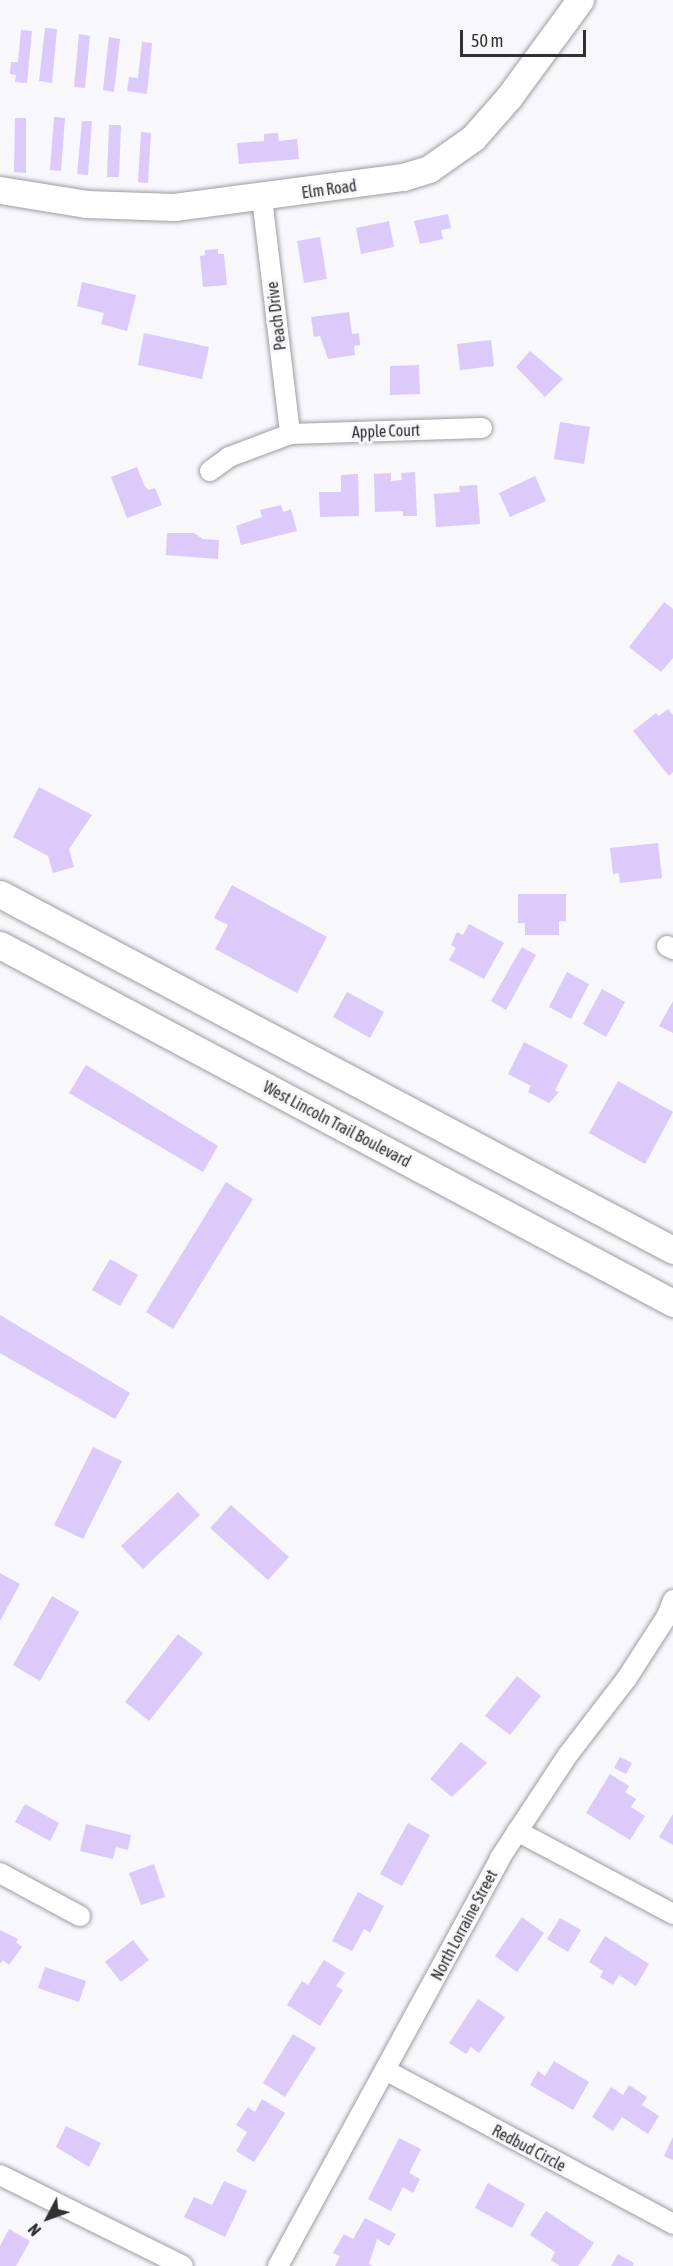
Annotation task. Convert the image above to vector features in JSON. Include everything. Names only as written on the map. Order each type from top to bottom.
[{"type":"main road","name":"Elm Road","points":[[0,190],[86,204],[145,208],[262,198],[403,177],[452,155],[509,98],[580,0]]},
{"type":"main road","points":[[0,894],[673,1250]]},
{"type":"main road","name":"West Lincoln Trail Boulevard","points":[[0,945],[673,1304]]},
{"type":"street","name":"Peach Drive","points":[[262,198],[290,434]]},
{"type":"street","name":"Apple Court","points":[[210,471],[229,457],[290,434],[482,428]]},
{"type":"street","name":"North Lorraine Street","points":[[279,2266],[517,1831],[671,1611]]},
{"type":"street","points":[[517,1831],[673,1914]]},
{"type":"street","points":[[0,1873],[80,1916]]},
{"type":"street","name":"Redbud Circle","points":[[385,2070],[673,2224]]},
{"type":"street","points":[[0,2175],[183,2266]]},
{"type":"building","points":[[45,28],[57,29],[52,83],[39,81]]},
{"type":"building","points":[[21,30],[32,31],[27,83],[15,82],[16,75],[10,74],[11,62],[18,62]]},
{"type":"building","points":[[79,34],[90,36],[85,88],[74,87]]},
{"type":"building","points":[[109,37],[120,39],[114,92],[103,90]]},
{"type":"building","points":[[142,42],[152,43],[147,94],[127,91],[129,77],[138,78]]},
{"type":"building","points":[[54,117],[65,118],[61,171],[50,170]]},
{"type":"building","points":[[15,118],[26,118],[26,173],[14,172]]},
{"type":"building","points":[[82,121],[92,121],[88,175],[77,174]]},
{"type":"building","points":[[109,125],[121,125],[119,177],[107,177]]},
{"type":"building","points":[[141,132],[151,133],[148,183],[138,182]]},
{"type":"building","points":[[278,133],[279,141],[297,139],[299,159],[239,164],[237,143],[264,141],[264,134]]},
{"type":"building","points":[[448,214],[451,228],[441,230],[443,239],[420,244],[414,221]]},
{"type":"building","points":[[389,221],[394,247],[361,254],[356,228]]},
{"type":"building","points":[[320,237],[327,279],[304,283],[297,241]]},
{"type":"building","points":[[218,249],[218,254],[224,254],[227,285],[203,287],[200,256],[205,255],[205,250]]},
{"type":"building","points":[[82,282],[136,295],[127,331],[101,324],[104,313],[77,306]]},
{"type":"building","points":[[349,312],[352,334],[359,333],[360,345],[354,346],[355,355],[328,359],[320,336],[314,337],[311,317]]},
{"type":"building","points":[[144,333],[209,347],[202,379],[138,365]]},
{"type":"building","points":[[491,340],[494,366],[460,370],[457,344]]},
{"type":"building","points":[[530,351],[563,379],[545,397],[516,367]]},
{"type":"building","points":[[419,365],[420,394],[390,395],[390,366]]},
{"type":"building","points":[[560,422],[590,427],[584,464],[554,459]]},
{"type":"building","points":[[137,467],[144,485],[149,490],[155,488],[162,505],[127,518],[111,477]]},
{"type":"building","points":[[415,472],[417,516],[403,516],[403,511],[375,512],[374,474],[391,473],[391,481],[402,480],[401,473]]},
{"type":"building","points":[[358,474],[359,516],[320,517],[319,492],[341,492],[341,475]]},
{"type":"building","points":[[535,476],[546,501],[510,517],[499,493]]},
{"type":"building","points":[[477,485],[480,524],[436,527],[434,494],[460,492],[459,486]]},
{"type":"building","points":[[281,505],[283,512],[291,509],[297,531],[241,545],[236,526],[262,517],[260,510]]},
{"type":"building","points":[[167,533],[194,533],[203,539],[219,540],[218,559],[166,555]]},
{"type":"building","points":[[664,602],[673,609],[673,658],[661,672],[629,647]]},
{"type":"building","points":[[668,709],[673,715],[673,772],[669,776],[633,731],[656,713],[659,716]]},
{"type":"building","points":[[39,787],[92,815],[69,849],[74,867],[53,873],[48,856],[13,837]]},
{"type":"building","points":[[658,843],[662,878],[620,883],[619,873],[613,874],[610,848]]},
{"type":"building","points":[[232,885],[327,937],[297,993],[215,949],[228,925],[214,918]]},
{"type":"building","points":[[518,894],[566,894],[566,921],[559,921],[559,935],[525,935],[525,923],[518,923]]},
{"type":"building","points":[[469,924],[504,943],[484,979],[449,960],[456,948],[451,945],[457,932],[463,935]]},
{"type":"building","points":[[522,947],[536,955],[506,1010],[491,1001]]},
{"type":"building","points":[[567,972],[589,984],[571,1019],[549,1007]]},
{"type":"building","points":[[602,989],[625,1002],[606,1037],[583,1024]]},
{"type":"building","points":[[347,992],[384,1012],[370,1038],[333,1017]]},
{"type":"building","points":[[673,1001],[673,1033],[659,1026]]},
{"type":"building","points":[[524,1042],[568,1065],[555,1090],[559,1092],[549,1103],[528,1092],[531,1086],[508,1074]]},
{"type":"building","points":[[86,1065],[218,1146],[203,1172],[69,1093]]},
{"type":"building","points":[[618,1081],[673,1112],[645,1164],[589,1133]]},
{"type":"building","points":[[226,1182],[253,1199],[173,1329],[146,1312]]},
{"type":"building","points":[[110,1259],[138,1275],[120,1306],[92,1290]]},
{"type":"building","points":[[0,1315],[130,1393],[115,1419],[0,1353]]},
{"type":"building","points":[[93,1447],[122,1461],[83,1539],[54,1525]]},
{"type":"building","points":[[178,1492],[200,1515],[143,1569],[121,1546]]},
{"type":"building","points":[[231,1505],[289,1557],[268,1580],[210,1528]]},
{"type":"building","points":[[0,1573],[20,1584],[0,1621]]},
{"type":"building","points":[[52,1596],[79,1612],[40,1681],[13,1665]]},
{"type":"building","points":[[178,1634],[203,1653],[149,1721],[125,1702]]},
{"type":"building","points":[[517,1676],[541,1696],[510,1735],[485,1716]]},
{"type":"building","points":[[461,1742],[487,1763],[452,1797],[430,1779]]},
{"type":"building","points":[[620,1757],[632,1763],[626,1774],[614,1768]]},
{"type":"building","points":[[610,1774],[629,1786],[625,1792],[636,1799],[631,1807],[645,1816],[630,1840],[586,1813]]},
{"type":"building","points":[[25,1804],[59,1823],[50,1841],[15,1822]]},
{"type":"building","points":[[673,1814],[673,1845],[659,1837]]},
{"type":"building","points":[[408,1823],[430,1835],[402,1886],[380,1874]]},
{"type":"building","points":[[86,1824],[131,1835],[128,1850],[116,1847],[113,1859],[80,1851]]},
{"type":"building","points":[[154,1864],[165,1897],[141,1905],[129,1873]]},
{"type":"building","points":[[358,1892],[384,1906],[370,1933],[364,1929],[352,1951],[332,1941]]},
{"type":"building","points":[[522,1917],[544,1933],[517,1972],[495,1956]]},
{"type":"building","points":[[560,1918],[581,1930],[568,1952],[547,1939]]},
{"type":"building","points":[[0,1930],[18,1939],[16,1942],[22,1947],[9,1965],[3,1960],[0,1964]]},
{"type":"building","points":[[605,1936],[649,1964],[636,1986],[619,1975],[613,1985],[600,1977],[603,1971],[589,1962]]},
{"type":"building","points":[[133,1940],[149,1960],[121,1982],[105,1962]]},
{"type":"building","points":[[324,1960],[345,1973],[336,1986],[343,1990],[320,2026],[287,2005],[302,1981],[308,1985]]},
{"type":"building","points":[[45,1967],[86,1981],[79,2002],[38,1988]]},
{"type":"building","points":[[478,1999],[505,2017],[479,2053],[471,2047],[466,2054],[449,2043]]},
{"type":"building","points":[[293,2034],[316,2048],[285,2097],[263,2083]]},
{"type":"building","points":[[554,2061],[589,2082],[573,2110],[530,2085],[538,2071],[545,2076]]},
{"type":"building","points":[[629,2085],[647,2097],[642,2105],[659,2116],[648,2134],[622,2117],[613,2131],[592,2117],[611,2087],[623,2095]]},
{"type":"building","points":[[262,2099],[285,2113],[254,2162],[236,2151],[247,2132],[236,2125],[248,2107],[255,2112]]},
{"type":"building","points":[[66,2126],[101,2143],[89,2167],[56,2147]]},
{"type":"building","points":[[673,2137],[673,2160],[664,2156]]},
{"type":"building","points":[[399,2138],[421,2149],[409,2173],[420,2179],[413,2193],[403,2187],[391,2211],[368,2199]]},
{"type":"building","points":[[224,2181],[247,2191],[225,2237],[184,2217],[194,2197],[212,2205]]},
{"type":"building","points":[[488,2183],[525,2204],[512,2228],[475,2208]]},
{"type":"building","points":[[546,2211],[594,2243],[578,2266],[560,2266],[551,2260],[555,2252],[530,2235]]},
{"type":"building","points":[[365,2218],[396,2234],[389,2246],[377,2239],[369,2264],[373,2266],[335,2266],[340,2256],[333,2253],[344,2234],[353,2239]]},
{"type":"building","points":[[9,2229],[30,2241],[16,2266],[0,2266],[0,2246]]},
{"type":"building","points":[[618,2254],[634,2263],[633,2266],[611,2266]]}]
